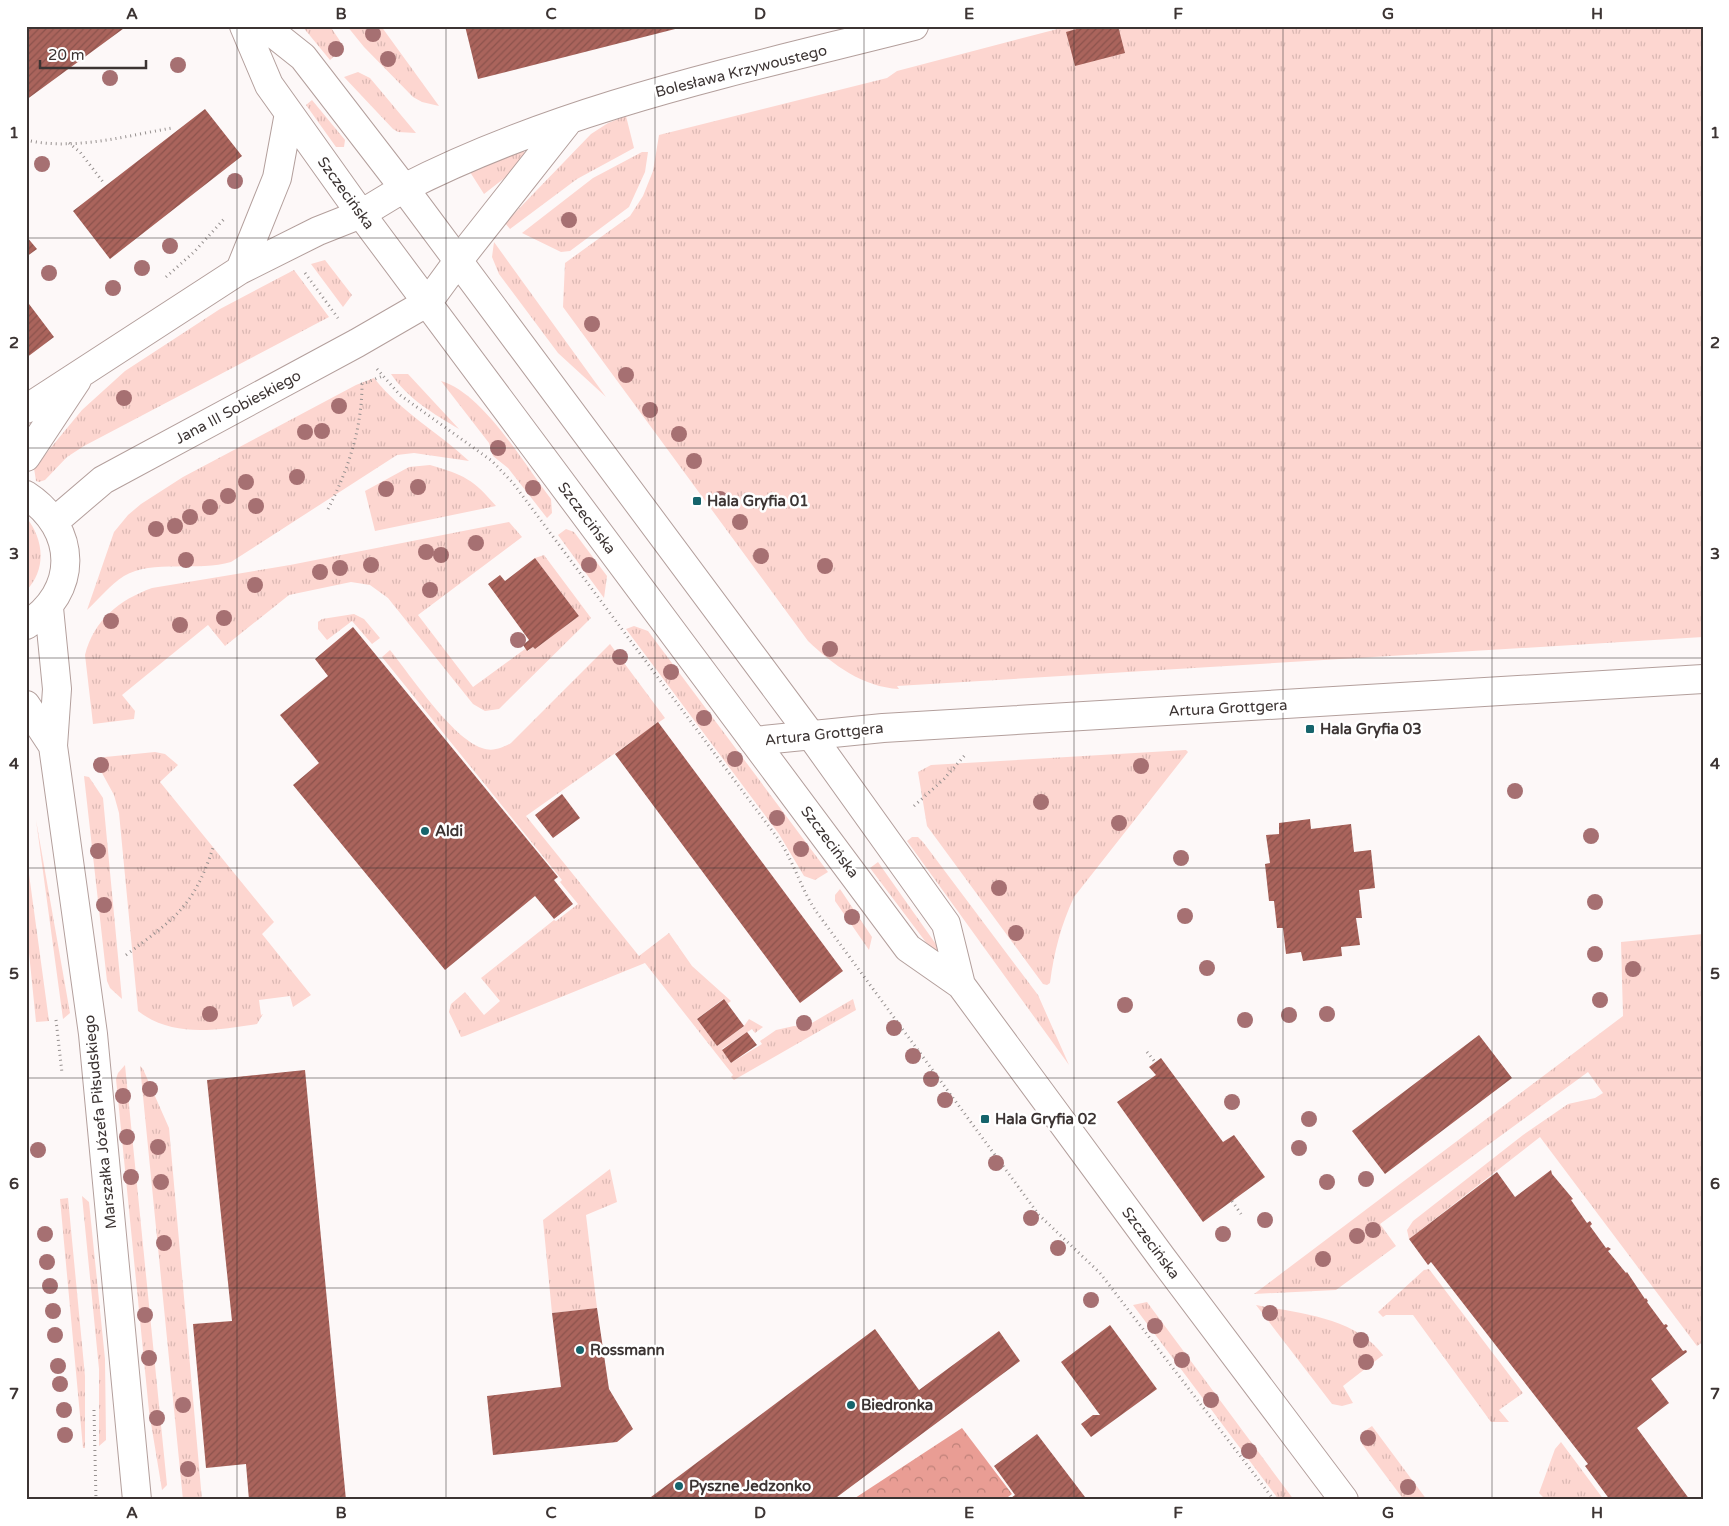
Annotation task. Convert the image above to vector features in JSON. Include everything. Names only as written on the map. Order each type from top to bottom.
[{"type":"street","name":"Szczecińska","points":[[244,26],[270,85],[361,214],[908,948],[961,985],[1344,1500]]},
{"type":"street","name":"Szczecińska","points":[[264,26],[303,57],[458,260],[810,734],[946,924],[961,985]]},
{"type":"street","name":"Bolesława Krzywoustego","points":[[404,188],[476,153],[645,95],[914,26]]},
{"type":"street","points":[[240,270],[277,178],[289,113]]},
{"type":"street","points":[[428,302],[458,260],[569,120]]},
{"type":"street","points":[[26,409],[83,370],[240,270],[286,247],[361,214],[404,188]]},
{"type":"street","name":"Jana III Sobieskiego","points":[[55,521],[103,480],[357,343],[428,302]]},
{"type":"street","points":[[26,457],[83,370]]},
{"type":"street","points":[[26,495],[41,504],[55,521],[64,545],[65,570],[58,594],[49,608],[26,625]]},
{"type":"street","name":"Marszałka Józefa Piłsudskiego","points":[[49,608],[57,689],[52,746],[93,1034],[136,1500]]},
{"type":"street","name":"Artura Grottgera","points":[[754,741],[882,728],[1703,679]]},
{"type":"street","name":"Marszałka Józefa Piłsudskiego","points":[[26,705],[52,746]]},
{"type":"path","points":[[26,140],[69,143],[172,128]]},
{"type":"path","points":[[69,143],[80,152],[103,182]]},
{"type":"path","points":[[160,281],[194,252],[230,213]]},
{"type":"path","points":[[286,247],[357,343],[400,395],[486,456],[513,483],[779,840],[794,866],[809,903],[1039,1215],[1100,1273],[1274,1500]]},
{"type":"path","points":[[328,510],[341,483],[356,434],[362,405],[362,384],[383,376]]},
{"type":"path","points":[[914,806],[944,779],[968,751]]},
{"type":"path","points":[[126,955],[188,903],[204,872],[212,848]]},
{"type":"path","points":[[56,1020],[62,1081]]},
{"type":"path","points":[[1147,1052],[1155,1062]]},
{"type":"path","points":[[1232,1201],[1241,1214]]},
{"type":"path","points":[[94,1443],[96,1500]]},
{"type":"green space","points":[[302,26],[330,26],[340,41],[340,51],[330,60]]},
{"type":"green space","points":[[347,26],[381,26],[439,106],[422,102],[413,97],[364,47]]},
{"type":"green space","points":[[1069,26],[1703,26],[1703,637],[897,686],[899,689],[873,684],[849,673],[808,641],[563,307],[565,263],[630,216],[643,196],[653,171],[659,135],[887,78],[897,71]]},
{"type":"green space","points":[[358,72],[370,78],[416,133],[398,132],[393,129],[344,77]]},
{"type":"green space","points":[[312,100],[345,140],[344,147],[336,147],[306,105]]},
{"type":"green space","points":[[626,116],[634,148],[577,179],[510,229],[505,223],[591,134],[608,123]]},
{"type":"green space","points":[[523,150],[526,155],[511,173],[484,194],[470,172]]},
{"type":"green space","points":[[642,152],[648,152],[645,172],[629,207],[570,251],[561,252],[522,233],[593,178]]},
{"type":"green space","points":[[494,242],[606,397],[558,353],[499,274],[492,257]]},
{"type":"green space","points":[[325,260],[352,295],[343,307],[311,264]]},
{"type":"green space","points":[[294,270],[329,317],[84,446],[67,457],[45,480],[36,481],[34,468],[82,410],[125,371],[220,309]]},
{"type":"green space","points":[[391,374],[408,374],[459,429],[431,412],[413,398]]},
{"type":"green space","points":[[374,378],[408,412],[469,461],[414,453],[397,455],[231,562],[205,566],[148,568],[135,571],[124,576],[109,588],[87,610],[114,532],[128,515],[141,504],[183,477],[356,385]]},
{"type":"green space","points":[[441,381],[457,388],[472,400],[502,431],[551,499],[552,513],[547,518],[508,468],[493,456],[489,443]]},
{"type":"green space","points":[[430,465],[467,479],[496,506],[375,531],[365,491],[409,467]]},
{"type":"green space","points":[[26,517],[37,535],[41,554],[37,573],[26,591]]},
{"type":"green space","points":[[509,522],[522,537],[418,615],[473,687],[525,649],[528,651],[533,647],[535,649],[579,616],[535,558],[544,555],[591,618],[499,709],[485,711],[473,704],[388,598],[370,585],[351,582],[289,595],[225,646],[208,625],[122,695],[135,711],[134,719],[93,724],[85,655],[89,643],[101,622],[110,613],[119,605],[140,593],[152,588],[290,565]]},
{"type":"green space","points":[[566,529],[574,532],[607,576],[604,598],[558,535]]},
{"type":"green space","points":[[354,614],[364,619],[380,638],[372,644],[352,621],[327,640],[318,629],[318,622],[322,619]]},
{"type":"green space","points":[[634,626],[648,631],[828,872],[815,880],[804,876],[779,834],[626,629]]},
{"type":"green space","points":[[610,644],[665,718],[526,816],[639,956],[669,933],[692,966],[731,1001],[727,1004],[723,999],[697,1019],[717,1046],[744,1026],[749,1019],[763,1027],[755,1033],[752,1029],[722,1049],[731,1063],[762,1044],[760,1041],[776,1030],[794,1026],[805,1027],[853,999],[856,1010],[734,1080],[731,1077],[733,1075],[645,963],[461,1037],[449,1012],[451,1004],[465,992],[484,1015],[500,1001],[481,978],[554,920],[556,921],[578,904],[560,882],[562,880],[382,657],[390,650],[433,705],[458,732],[470,742],[482,748],[493,749],[501,748],[511,743]]},
{"type":"green space","points":[[1186,750],[1188,752],[1074,897],[1059,939],[1050,983],[1047,985],[1043,984],[927,826],[918,772],[931,765]]},
{"type":"green space","points":[[155,752],[165,754],[178,765],[160,782],[274,922],[262,934],[311,995],[293,1007],[290,996],[259,1000],[261,1015],[263,1014],[257,1024],[211,1030],[180,1029],[151,1020],[138,1011],[119,813],[114,795],[96,762],[105,757]]},
{"type":"green space","points":[[84,776],[89,777],[103,798],[122,999],[110,988],[107,981]]},
{"type":"green space","points":[[36,820],[70,1013],[63,1019]]},
{"type":"green space","points":[[912,837],[918,837],[923,842],[1038,995],[1069,1065],[907,841]]},
{"type":"green space","points":[[26,852],[49,1021],[36,1022],[26,923]]},
{"type":"green space","points":[[878,862],[945,957],[940,961],[870,868]]},
{"type":"green space","points":[[840,889],[872,937],[869,950],[835,901],[835,895]]},
{"type":"green space","points":[[1703,934],[1703,1342],[1697,1346],[1540,1137],[1409,1239],[1407,1230],[1413,1221],[1523,1135],[1568,1104],[1595,1098],[1603,1093],[1588,1072],[1380,1224],[1396,1246],[1336,1290],[1254,1294],[1623,1016],[1621,942]]},
{"type":"green space","points":[[125,1065],[167,1485],[162,1490],[149,1411],[116,1079],[118,1073]]},
{"type":"green space","points":[[140,1066],[169,1128],[202,1500],[183,1500]]},
{"type":"green space","points":[[610,1169],[617,1202],[586,1215],[597,1308],[552,1313],[543,1220]]},
{"type":"green space","points":[[82,1196],[89,1202],[105,1359],[106,1440],[99,1446],[99,1369]]},
{"type":"green space","points":[[68,1198],[85,1376],[85,1448],[83,1448],[60,1199]]},
{"type":"green space","points":[[1429,1269],[1523,1393],[1499,1410],[1509,1422],[1491,1422],[1413,1315],[1386,1315],[1383,1317],[1378,1312],[1424,1270]]},
{"type":"green space","points":[[1147,1302],[1294,1500],[1279,1500],[1133,1305]]},
{"type":"green space","points":[[1256,1305],[1325,1319],[1357,1332],[1371,1342],[1383,1355],[1343,1386],[1353,1403],[1342,1406],[1332,1404]]},
{"type":"green space","points":[[1372,1426],[1427,1500],[1404,1500],[1362,1444],[1363,1432]]},
{"type":"green space","points":[[962,1428],[1012,1494],[1004,1500],[852,1500]]},
{"type":"green space","points":[[1561,1442],[1604,1500],[1546,1500],[1539,1493],[1555,1449]]},
{"type":"building","points":[[26,26],[127,26],[26,100]]},
{"type":"building","points":[[465,26],[683,26],[683,27],[478,79]]},
{"type":"building","points":[[1087,26],[1118,26],[1125,53],[1075,66],[1066,32]]},
{"type":"building","points":[[205,109],[242,156],[110,259],[73,211]]},
{"type":"building","points":[[26,236],[37,249],[26,257]]},
{"type":"building","points":[[26,300],[54,337],[26,358]]},
{"type":"building","points":[[535,558],[579,616],[535,649],[533,647],[527,651],[523,645],[529,640],[488,584],[500,575],[505,581]]},
{"type":"building","name":"Aldi","points":[[353,627],[558,877],[554,880],[573,904],[554,919],[535,896],[445,970],[293,785],[319,763],[280,715],[328,676],[315,659]]},
{"type":"building","points":[[658,722],[843,971],[800,1003],[615,754]]},
{"type":"building","points":[[562,794],[580,818],[553,838],[535,815]]},
{"type":"building","points":[[1310,819],[1311,829],[1351,824],[1354,852],[1371,850],[1375,888],[1359,890],[1362,918],[1356,918],[1360,945],[1341,947],[1342,956],[1303,961],[1301,952],[1286,954],[1283,928],[1277,928],[1274,901],[1269,901],[1265,864],[1270,863],[1266,835],[1279,834],[1279,823]]},
{"type":"building","points":[[724,999],[744,1026],[717,1046],[697,1019]]},
{"type":"building","points":[[747,1032],[757,1045],[731,1063],[722,1050]]},
{"type":"building","points":[[1479,1035],[1512,1078],[1385,1174],[1352,1131]]},
{"type":"building","points":[[1161,1058],[1223,1142],[1234,1135],[1265,1177],[1203,1222],[1117,1102],[1156,1075],[1149,1067]]},
{"type":"building","points":[[305,1070],[346,1500],[249,1500],[246,1464],[206,1468],[193,1324],[232,1321],[207,1080]]},
{"type":"building","points":[[1551,1170],[1552,1174],[1573,1199],[1571,1200],[1587,1223],[1590,1221],[1592,1224],[1590,1226],[1606,1248],[1611,1249],[1608,1251],[1627,1272],[1664,1325],[1668,1326],[1666,1328],[1683,1351],[1686,1350],[1687,1352],[1651,1379],[1669,1403],[1637,1428],[1690,1500],[1610,1500],[1585,1466],[1588,1464],[1431,1262],[1428,1265],[1409,1239],[1497,1172],[1515,1197]]},
{"type":"building","name":"Rossmann","points":[[597,1308],[609,1389],[633,1429],[617,1442],[493,1455],[487,1396],[561,1387],[552,1313]]},
{"type":"building","points":[[1110,1325],[1157,1389],[1091,1437],[1081,1424],[1093,1415],[1100,1415],[1061,1362]]},
{"type":"building","name":"Biedronka","points":[[875,1329],[919,1390],[999,1331],[1020,1361],[833,1500],[647,1500]]},
{"type":"building","points":[[1037,1434],[1085,1497],[1082,1500],[1008,1500],[1015,1495],[994,1466]]},
{"type":"place","name":"Hala Gryfia 01","points":[[697,501]]},
{"type":"place","name":"Hala Gryfia 03","points":[[1310,729]]},
{"type":"place","name":"Aldi","points":[[425,831]]},
{"type":"place","name":"Hala Gryfia 02","points":[[985,1119]]},
{"type":"place","name":"Rossmann","points":[[580,1350]]},
{"type":"place","name":"Biedronka","points":[[851,1405]]},
{"type":"place","name":"Pyszne Jedzonko","points":[[679,1486]]}]
